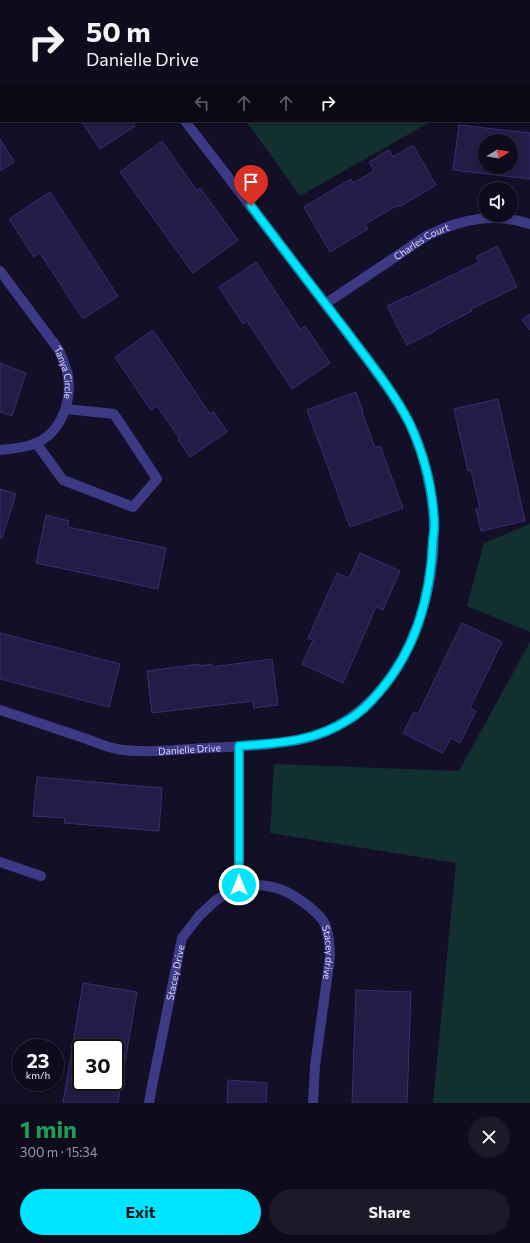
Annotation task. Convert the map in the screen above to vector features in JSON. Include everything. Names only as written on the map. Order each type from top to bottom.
[{"type":"street","name":"Danielle Drive","points":[[0,710],[116,749],[141,751],[239,746],[281,743],[310,738],[348,720],[373,699],[386,684],[406,653],[422,611],[428,589],[433,560],[434,520],[428,478],[416,440],[398,401],[186,122]]},
{"type":"street","name":"Charles Court","points":[[325,304],[428,235],[446,226],[468,220],[488,218],[508,219],[530,224]]},
{"type":"street","name":"Tanya Circle","points":[[0,271],[59,350],[65,364],[69,393],[66,409],[59,424],[48,437],[18,449],[0,450]]},
{"type":"street","points":[[36,443],[63,480],[133,508],[157,479],[114,414],[66,409]]},
{"type":"street","points":[[239,746],[239,885]]},
{"type":"street","points":[[0,862],[41,876]]},
{"type":"street","name":"Stacey Drive","points":[[149,1103],[182,938],[199,916],[215,901],[239,885]]},
{"type":"street","name":"Stacey drive","points":[[239,885],[277,888],[291,894],[306,904],[326,925],[330,946],[330,957],[315,1066],[313,1103]]},
{"type":"green space","points":[[247,122],[430,122],[300,196]]},
{"type":"green space","points":[[530,524],[530,632],[467,606],[484,543]]},
{"type":"green space","points":[[530,642],[530,1103],[433,1103],[456,863],[270,833],[274,764],[459,771]]},
{"type":"building","points":[[82,122],[133,122],[135,126],[100,149]]},
{"type":"building","points":[[459,125],[530,133],[530,179],[487,174],[518,174],[518,134],[478,134],[478,173],[453,170]]},
{"type":"building","points":[[0,139],[14,162],[0,171]]},
{"type":"building","points":[[162,141],[197,191],[200,188],[238,240],[193,273],[120,172]]},
{"type":"building","points":[[413,145],[436,185],[399,207],[398,205],[365,224],[368,229],[330,252],[304,207],[351,179],[353,183],[374,171],[369,162],[389,150],[393,157]]},
{"type":"building","points":[[50,192],[118,296],[83,319],[40,253],[34,257],[9,219]]},
{"type":"building","points":[[497,246],[517,287],[471,309],[472,311],[407,345],[387,306],[479,262],[476,257]]},
{"type":"building","points":[[256,262],[300,329],[305,326],[330,363],[292,389],[247,321],[243,324],[219,287]]},
{"type":"building","points":[[530,314],[530,330],[522,320]]},
{"type":"building","points":[[153,330],[210,414],[214,412],[227,432],[190,457],[178,440],[180,439],[157,406],[151,410],[115,357]]},
{"type":"building","points":[[0,363],[26,373],[12,416],[0,412]]},
{"type":"building","points":[[356,392],[375,448],[380,446],[403,508],[350,527],[307,410]]},
{"type":"building","points":[[498,399],[525,521],[481,531],[476,509],[480,508],[471,470],[468,471],[454,409]]},
{"type":"building","points":[[0,489],[16,494],[2,538],[0,538]]},
{"type":"building","points":[[46,515],[69,521],[68,527],[166,548],[158,589],[36,563]]},
{"type":"building","points":[[360,553],[400,571],[383,610],[376,607],[343,683],[302,664],[313,640],[308,638],[337,573],[349,578]]},
{"type":"building","points":[[462,623],[502,642],[470,708],[476,711],[460,743],[451,738],[443,753],[403,733],[414,712],[418,714]]},
{"type":"building","points":[[0,633],[120,664],[109,707],[0,679]]},
{"type":"building","points":[[272,659],[278,705],[254,708],[253,701],[152,713],[147,671],[200,664],[200,666],[212,664],[212,667]]},
{"type":"building","points":[[37,777],[162,788],[159,831],[64,823],[65,818],[33,816]]},
{"type":"building","points":[[83,983],[137,992],[124,1068],[124,1039],[74,1039]]},
{"type":"building","points":[[356,990],[411,992],[407,1103],[352,1103]]},
{"type":"building","points":[[72,1049],[72,1091],[120,1091],[118,1103],[63,1103]]},
{"type":"building","points":[[228,1080],[267,1083],[266,1103],[227,1103]]},
{"type":"route","points":[[239,885],[239,746],[281,743],[310,738],[322,734],[348,720],[359,712],[386,684],[406,653],[422,611],[428,589],[433,560],[434,520],[428,478],[416,440],[398,401],[251,206]]}]
